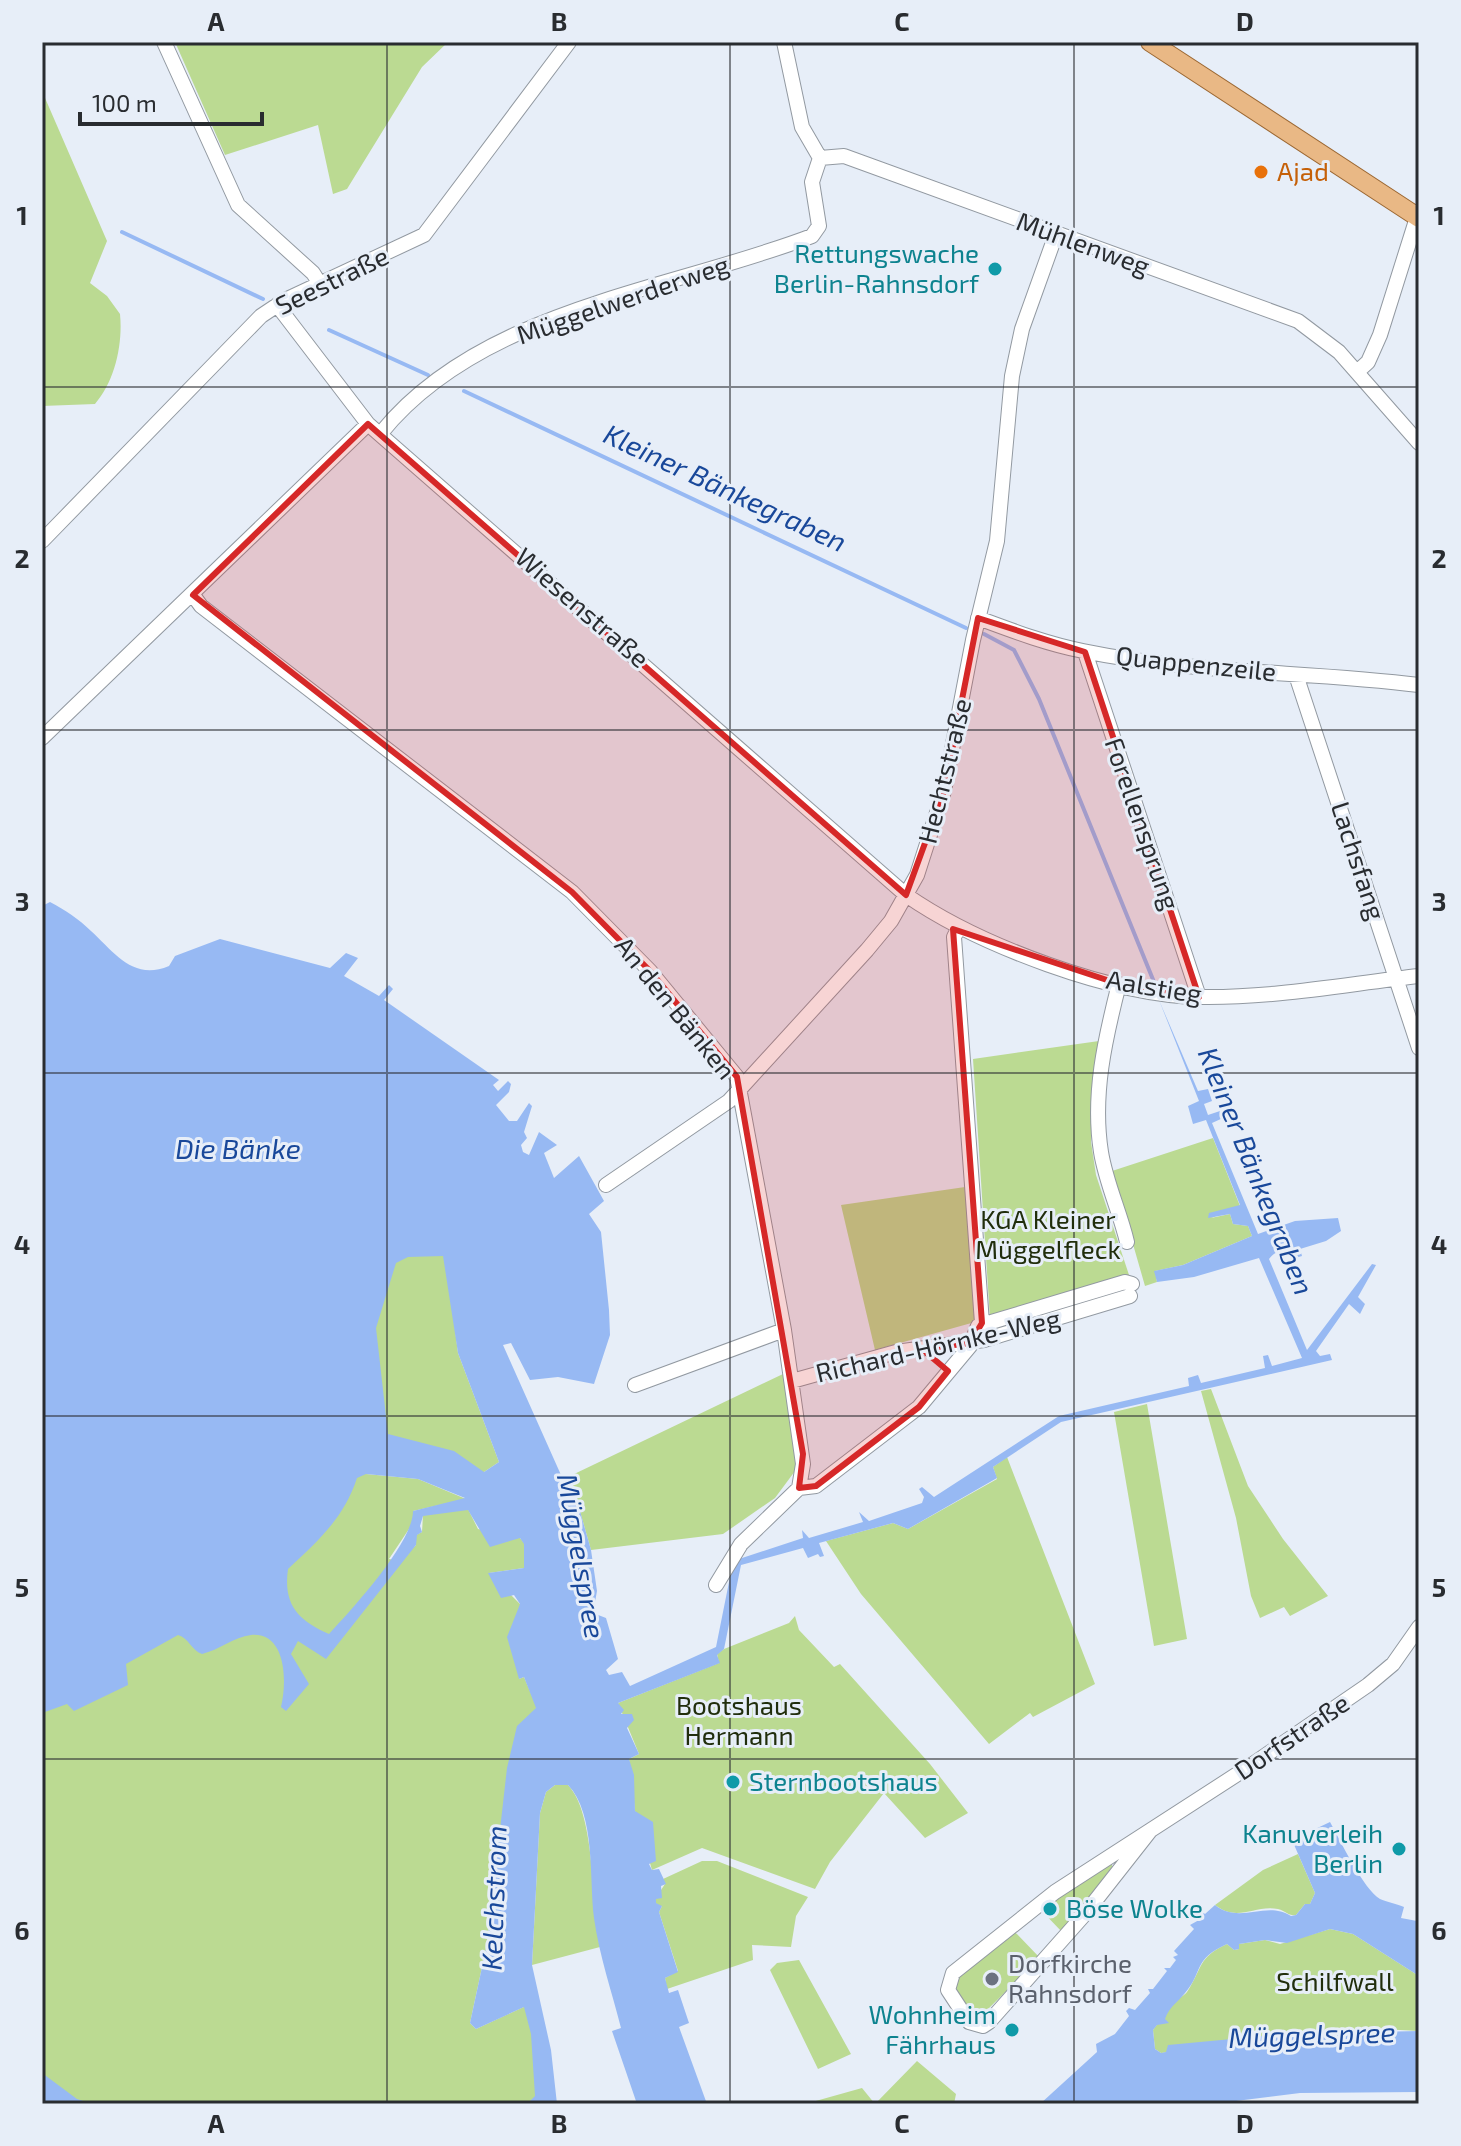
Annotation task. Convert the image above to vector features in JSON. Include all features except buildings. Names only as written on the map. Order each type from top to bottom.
[{"type":"main road","points":[[1150,42],[1418,215]]},
{"type":"street","points":[[164,42],[238,205],[313,273],[320,284]]},
{"type":"street","name":"Seestraße","points":[[42,541],[239,338],[277,305],[424,235],[569,42]]},
{"type":"street","points":[[784,42],[802,127],[820,158]]},
{"type":"street","name":"Mühlenweg","points":[[820,158],[844,156],[1298,321],[1330,343],[1419,443]]},
{"type":"street","name":"Müggelwerderweg","points":[[381,433],[434,382],[507,340],[582,309],[812,236],[819,226],[812,182],[820,158]]},
{"type":"street","points":[[1357,372],[1368,362],[1380,335],[1418,215]]},
{"type":"street","name":"Hechtstraße","points":[[606,1185],[729,1101],[891,921],[923,860],[944,791],[1001,518],[1010,395],[1022,329],[1056,234]]},
{"type":"street","name":"Wiesenstraße","points":[[277,305],[368,424],[906,895]]},
{"type":"street","points":[[42,738],[368,424]]},
{"type":"street","name":"An den Bänken","points":[[193,595],[201,606],[572,892],[650,971],[737,1077],[792,1381],[803,1454],[799,1488]]},
{"type":"street","name":"Quappenzeile","points":[[978,618],[1036,640],[1085,652],[1209,668],[1419,685]]},
{"type":"street","name":"Forellensprung","points":[[1085,652],[1199,997]]},
{"type":"street","name":"Lachsfang","points":[[1296,675],[1419,1048]]},
{"type":"street","name":"Aalstieg","points":[[906,895],[958,929],[997,946],[1119,984],[1199,997],[1419,976]]},
{"type":"street","points":[[716,1585],[741,1544],[799,1488],[816,1486],[859,1449],[919,1407],[982,1323],[954,937],[958,929]]},
{"type":"street","points":[[1119,984],[1105,1041],[1099,1112],[1100,1150],[1127,1242]]},
{"type":"street","name":"Richard-Hörnke-Weg","points":[[792,1381],[896,1352],[970,1343],[1131,1290],[1125,1282],[982,1323]]},
{"type":"street","points":[[635,1385],[784,1330]]},
{"type":"street","points":[[935,1347],[948,1371]]},
{"type":"street","name":"Dorfstraße","points":[[1150,1831],[1084,1915],[989,2022],[975,2026],[969,2022],[948,1990],[953,1973],[1055,1892],[1368,1685],[1393,1664],[1419,1627]]},
{"type":"highlighted area","points":[[368,424],[906,895],[944,791],[978,618],[1085,652],[1199,997],[1119,984],[953,929],[982,1323],[970,1343],[922,1349],[948,1371],[919,1407],[816,1486],[799,1488],[803,1454],[737,1077],[650,971],[572,892],[193,595]]},
{"type":"green space","points":[[175,42],[448,42],[422,67],[347,189],[333,194],[318,125],[225,155]]},
{"type":"green space","points":[[42,91],[107,241],[90,283],[107,296],[120,314],[116,362],[108,384],[95,404],[42,406]]},
{"type":"green space","name":"KGA Kleiner Müggelfleck","points":[[1099,1041],[1091,1142],[1096,1175],[1130,1278],[990,1318],[973,1059]]},
{"type":"green space","name":"KGA Kleiner Müggelfleck","points":[[1213,1138],[1240,1206],[1211,1218],[1230,1214],[1233,1224],[1248,1226],[1252,1236],[1183,1265],[1155,1271],[1157,1282],[1145,1286],[1112,1171]]},
{"type":"green space","name":"KGA Kleiner Müggelfleck","points":[[965,1187],[975,1322],[875,1350],[841,1205]]},
{"type":"green space","points":[[442,1227],[458,1353],[499,1462],[484,1472],[366,1474],[418,1479],[466,1499],[413,1511],[413,1523],[389,1559],[400,1561],[416,1545],[416,1535],[422,1532],[423,1515],[463,1509],[468,1509],[478,1529],[520,1538],[525,1544],[524,1568],[489,1573],[520,1604],[519,1679],[524,1677],[537,1708],[496,1852],[487,1944],[470,2023],[476,2029],[528,2005],[551,2104],[42,2104],[42,1603],[247,1327]]},
{"type":"green space","points":[[783,1374],[798,1467],[775,1498],[723,1534],[591,1550],[570,1476]]},
{"type":"green space","points":[[1211,1389],[1248,1486],[1283,1539],[1328,1596],[1290,1616],[1284,1607],[1260,1618],[1251,1596],[1236,1518],[1201,1391]]},
{"type":"green space","points":[[1147,1404],[1187,1639],[1154,1646],[1114,1412]]},
{"type":"green space","points":[[1007,1457],[1095,1684],[1033,1717],[1030,1713],[989,1744],[861,1594],[826,1541],[893,1523],[908,1529],[997,1479],[993,1467]]},
{"type":"green space","name":"Bootshaus Hermann","points":[[795,1616],[799,1630],[834,1667],[840,1664],[930,1764],[968,1813],[925,1838],[884,1793],[830,1862],[815,1889],[702,1848],[652,1870],[635,1811],[629,1759],[639,1754],[618,1703],[719,1663],[717,1654],[724,1649],[789,1623]]},
{"type":"green space","points":[[555,1785],[568,1785],[584,1817],[600,1947],[532,1965],[540,1813],[546,1792]]},
{"type":"green space","points":[[1298,1854],[1315,1893],[1310,1904],[1305,1904],[1296,1915],[1270,1908],[1231,1913],[1215,1905],[1263,1870]]},
{"type":"green space","points":[[702,1861],[717,1861],[808,1897],[796,1916],[791,1947],[752,1945],[753,1960],[667,1989],[665,1978],[678,1971],[659,1912],[662,1906],[657,1907],[655,1899],[665,1884],[663,1879]]},
{"type":"green space","points":[[1112,1862],[1112,1867],[1062,1932],[1040,1909]]},
{"type":"green space","name":"Schilfwall","points":[[1330,1929],[1353,1934],[1419,1976],[1419,2031],[1381,2029],[1161,2053],[1155,2049],[1153,2030],[1172,2004],[1187,1992],[1205,1959],[1217,1949],[1227,1944],[1234,1950],[1239,1949],[1239,1944],[1265,1940],[1280,1944]]},
{"type":"green space","points":[[1014,1931],[1040,1958],[985,2012],[971,2015],[955,1995],[957,1978]]},
{"type":"green space","points":[[799,1960],[851,2054],[818,2069],[770,1970],[777,1963]]},
{"type":"green space","points":[[917,2061],[956,2094],[954,2104],[875,2104]]},
{"type":"green space","points":[[862,2088],[875,2104],[805,2104]]},
{"type":"water","name":"Die Bänke","points":[[50,902],[82,923],[117,956],[145,970],[169,966],[175,956],[220,939],[330,968],[346,953],[358,958],[344,976],[379,996],[389,985],[393,989],[384,1000],[499,1080],[493,1085],[498,1091],[508,1081],[511,1084],[509,1092],[496,1105],[509,1121],[517,1121],[529,1103],[532,1106],[524,1132],[527,1138],[521,1145],[523,1152],[529,1155],[539,1132],[557,1145],[544,1153],[554,1178],[579,1156],[604,1201],[589,1214],[601,1232],[610,1335],[594,1384],[558,1377],[530,1380],[511,1343],[503,1345],[561,1475],[570,1476],[591,1550],[597,1591],[593,1613],[606,1618],[618,1659],[606,1670],[609,1675],[622,1672],[630,1686],[716,1647],[732,1567],[739,1559],[803,1538],[802,1530],[809,1538],[863,1522],[859,1512],[869,1521],[922,1503],[924,1497],[919,1489],[922,1487],[934,1497],[1059,1416],[1189,1386],[1188,1378],[1198,1375],[1201,1383],[1265,1368],[1263,1356],[1268,1355],[1272,1366],[1302,1358],[1259,1258],[1194,1277],[1157,1282],[1154,1271],[1183,1265],[1252,1236],[1248,1226],[1233,1224],[1230,1214],[1208,1218],[1209,1213],[1240,1205],[1206,1120],[1193,1124],[1188,1106],[1199,1101],[1159,1000],[1198,1091],[1208,1089],[1212,1101],[1204,1104],[1208,1115],[1220,1111],[1223,1118],[1212,1123],[1258,1234],[1295,1221],[1338,1218],[1341,1231],[1326,1241],[1300,1249],[1302,1256],[1295,1258],[1293,1250],[1286,1250],[1277,1252],[1269,1259],[1307,1350],[1372,1264],[1376,1265],[1358,1297],[1365,1304],[1360,1314],[1349,1304],[1316,1351],[1320,1356],[1330,1354],[1332,1360],[1061,1422],[993,1467],[997,1478],[908,1529],[893,1523],[819,1543],[824,1556],[818,1554],[808,1558],[803,1548],[741,1565],[724,1649],[717,1655],[720,1663],[618,1703],[624,1710],[621,1714],[632,1714],[634,1720],[627,1728],[639,1754],[629,1759],[634,1775],[635,1811],[653,1822],[656,1861],[649,1864],[652,1870],[659,1869],[666,1884],[661,1886],[662,1898],[656,1899],[656,1903],[662,1906],[659,1912],[678,1972],[665,1978],[669,1993],[678,1990],[689,2023],[679,2027],[707,2104],[637,2104],[612,2031],[621,2028],[596,1932],[590,1848],[583,1813],[568,1785],[555,1785],[546,1792],[540,1813],[532,1965],[551,2050],[557,2104],[527,2104],[535,2096],[531,2034],[524,2007],[476,2029],[470,2023],[487,1944],[507,1768],[517,1726],[536,1708],[524,1677],[519,1679],[507,1637],[520,1604],[514,1595],[501,1598],[488,1573],[524,1568],[524,1544],[520,1538],[490,1547],[468,1510],[423,1516],[422,1532],[417,1535],[416,1545],[326,1659],[298,1641],[291,1654],[309,1684],[286,1711],[281,1707],[284,1673],[278,1650],[263,1636],[251,1635],[202,1654],[178,1635],[126,1664],[128,1685],[74,1711],[67,1704],[45,1712],[42,1708],[42,906]],"holes":[[[443,1256],[458,1353],[499,1462],[484,1472],[454,1451],[388,1434],[376,1328],[396,1263],[408,1257]],[[366,1474],[418,1479],[465,1498],[413,1511],[403,1540],[392,1557],[366,1593],[329,1634],[309,1623],[295,1610],[288,1592],[288,1569],[329,1528],[345,1505],[357,1478]]]},
{"type":"water","name":"Müggelspree","points":[[1330,1822],[1374,1894],[1404,1907],[1401,1918],[1417,1921],[1419,1976],[1353,1934],[1330,1929],[1287,1943],[1265,1940],[1239,1944],[1239,1949],[1234,1950],[1227,1944],[1203,1961],[1191,1985],[1167,2015],[1165,2019],[1169,2023],[1157,2025],[1153,2030],[1155,2049],[1161,2053],[1166,2052],[1168,2045],[1285,2034],[1419,2031],[1419,2092],[1300,2093],[1212,2104],[1040,2104],[1097,2052],[1096,2044],[1115,2034],[1129,2016],[1126,2011],[1129,2008],[1135,2010],[1150,1993],[1148,1989],[1153,1989],[1167,1971],[1164,1968],[1170,1968],[1176,1960],[1173,1957],[1178,1955],[1174,1951],[1194,1929],[1190,1925],[1199,1920],[1196,1916],[1201,1911],[1205,1914],[1215,1905],[1234,1913],[1272,1910],[1291,1916],[1296,1915],[1305,1904],[1310,1904],[1315,1893],[1292,1840]]},
{"type":"water","points":[[42,2073],[77,2099],[93,2104],[42,2104]]},
{"type":"waterway","name":"Kleiner Bänkegraben","points":[[122,232],[263,299]]},
{"type":"waterway","name":"Kleiner Bänkegraben","points":[[329,330],[428,375]]},
{"type":"waterway","name":"Kleiner Bänkegraben","points":[[464,391],[966,628]]},
{"type":"waterway","name":"Kleiner Bänkegraben","points":[[984,634],[1014,650],[1039,699],[1154,982]]},
{"type":"place","name":"Ajad","points":[[1261,172]]},
{"type":"place","name":"Rettungswache Berlin-Rahnsdorf","points":[[995,269]]},
{"type":"place","name":"Sternbootshaus","points":[[733,1782]]},
{"type":"place","name":"Kanuverleih Berlin","points":[[1399,1849]]},
{"type":"place","name":"Böse Wolke","points":[[1050,1909]]},
{"type":"place","name":"Dorfkirche Rahnsdorf","points":[[992,1979]]},
{"type":"place","name":"Wohnheim Fährhaus","points":[[1012,2030]]},
{"type":"water label","name":"Kelchstrom","points":[[494,1898]]}]
